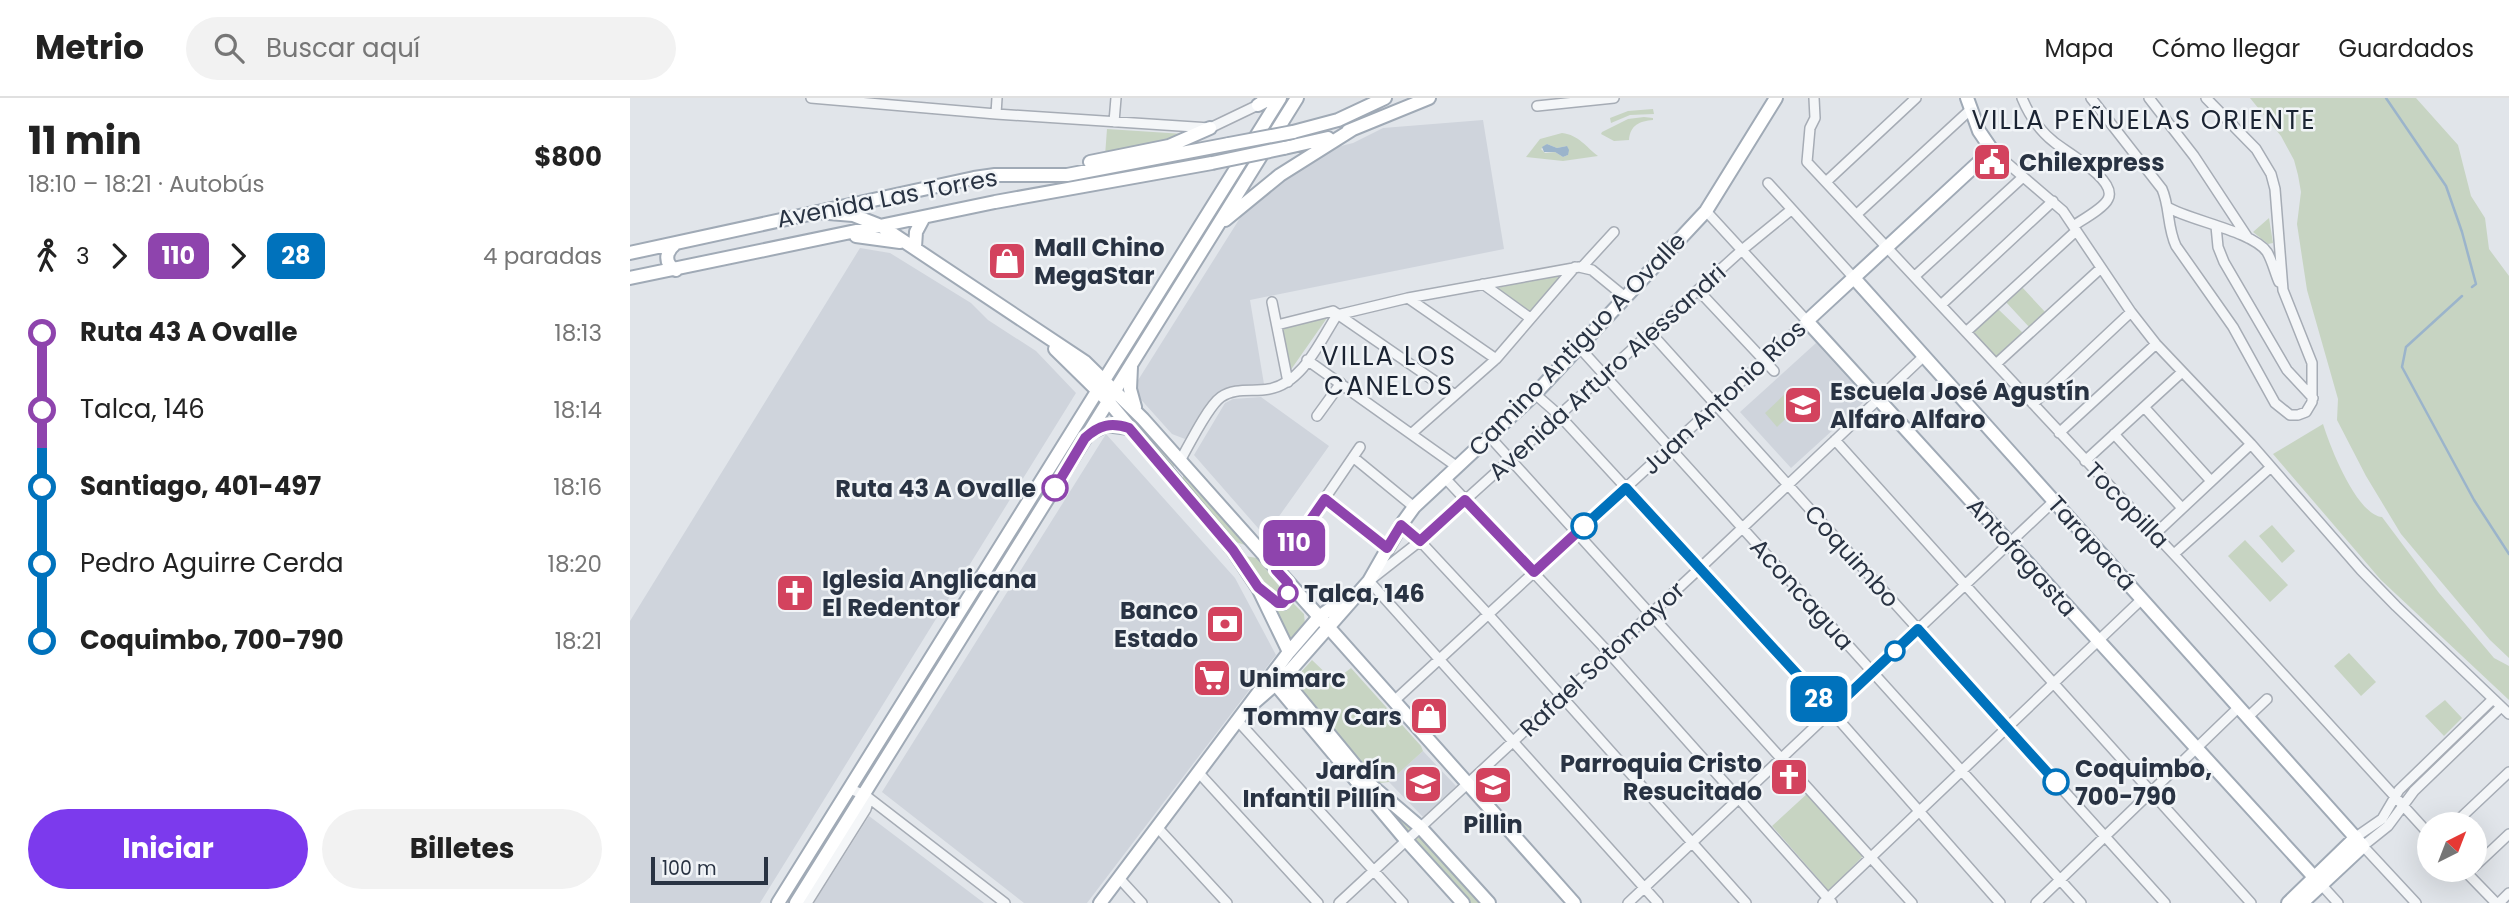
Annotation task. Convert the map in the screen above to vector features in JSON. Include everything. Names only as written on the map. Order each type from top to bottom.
[{"type":"main road","points":[[1260,102],[1271,98]]},
{"type":"main road","points":[[778,903],[1280,98]]},
{"type":"main road","points":[[796,903],[866,796],[1297,98]]},
{"type":"main road","name":"Avenida Las Torres","points":[[630,253],[984,176],[1067,175],[1230,145],[1338,120],[1385,98]]},
{"type":"main road","points":[[1217,227],[1280,175],[1353,129],[1429,98]]},
{"type":"main road","name":"Camino Antiguo A Ovalle","points":[[1364,585],[1414,507],[1535,394],[1706,211],[1776,98]]},
{"type":"main road","points":[[1969,104],[1979,131],[1992,150]]},
{"type":"main road","points":[[1036,176],[1169,146],[1210,128]]},
{"type":"main road","name":"Avenida Las Torres","points":[[630,278],[924,217],[1213,163],[1324,140],[1353,129]]},
{"type":"main road","name":"Juan Antonio Ríos","points":[[1808,321],[1992,150]]},
{"type":"main road","points":[[817,212],[853,215],[881,226],[1085,362],[1108,401],[1129,428],[1233,550],[1258,587],[1289,652]]},
{"type":"main road","points":[[915,247],[916,232],[924,217]]},
{"type":"main road","points":[[835,236],[882,238],[915,247]]},
{"type":"main road","points":[[675,244],[668,251],[667,258],[669,265],[676,270]]},
{"type":"main road","name":"Tarapacá","points":[[1854,278],[2359,842]]},
{"type":"main road","name":"Antofagasta","points":[[1808,321],[2318,881]]},
{"type":"main road","points":[[1041,334],[1083,376],[1115,390],[1143,419],[1574,903]]},
{"type":"main road","points":[[1085,362],[1100,364],[1119,358]]},
{"type":"main road","points":[[1133,361],[1129,375],[1130,389],[1133,402],[1143,419]]},
{"type":"main road","points":[[1083,376],[1087,388],[1087,406]]},
{"type":"main road","points":[[1085,438],[1105,425],[1129,428]]},
{"type":"main road","points":[[1177,484],[1180,461]]},
{"type":"main road","points":[[1258,587],[1275,602],[1280,603],[1287,598],[1288,583]]},
{"type":"main road","name":"Avenida Arturo Alessandri","points":[[1281,671],[1289,652],[1364,585]]},
{"type":"main road","name":"Avenida Arturo Alessandri","points":[[1100,903],[1248,708],[1323,622]]},
{"type":"main road","points":[[1281,671],[1276,685],[1406,840],[1463,903]]},
{"type":"main road","points":[[1281,671],[1292,689],[1372,786],[1420,827],[1489,903]]},
{"type":"main road","name":"Avenida Arturo Alessandri","points":[[1248,708],[1276,685]]},
{"type":"main road","points":[[2288,903],[2318,881],[2359,842]]},
{"type":"main road","points":[[2302,903],[2318,881]]},
{"type":"street","points":[[816,98],[996,114],[1210,128],[1260,102]]},
{"type":"street","points":[[996,114],[997,98]]},
{"type":"street","points":[[1114,122],[1116,98]]},
{"type":"street","points":[[1537,106],[1614,98]]},
{"type":"street","name":"Tocopilla","points":[[1814,98],[1815,118],[1810,128],[1807,162],[2174,554],[2417,822]]},
{"type":"street","points":[[1827,181],[1915,98]]},
{"type":"street","points":[[1966,332],[2107,202],[2109,191],[2093,170],[2045,133],[2022,98]]},
{"type":"street","points":[[2091,98],[2162,189],[2168,225],[2176,246],[2233,327],[2278,407],[2290,415],[2305,412],[2313,398],[2312,363],[2266,251],[2248,238],[2179,214],[2167,207]]},
{"type":"street","points":[[2149,98],[2200,165],[2248,238]]},
{"type":"street","points":[[2206,98],[2256,149],[2268,167],[2275,189],[2283,290]]},
{"type":"street","points":[[1857,214],[1969,104]]},
{"type":"street","points":[[1992,150],[2053,201],[2131,312],[2181,373],[2251,444],[2396,606],[2509,714]]},
{"type":"street","points":[[1915,276],[2023,177]]},
{"type":"street","name":"Tarapacá","points":[[1768,183],[1854,278]]},
{"type":"street","points":[[1941,305],[2053,201]]},
{"type":"street","name":"Avenida Arturo Alessandri","points":[[1364,585],[1420,541],[1742,250],[1791,210]]},
{"type":"street","name":"Antofagasta","points":[[1706,211],[1808,321]]},
{"type":"street","points":[[2216,226],[2224,262],[2287,370],[2313,398]]},
{"type":"street","points":[[1411,433],[1496,359],[1530,318],[1614,232]]},
{"type":"street","points":[[2266,251],[2280,248]]},
{"type":"street","points":[[1180,461],[1214,404],[1221,397],[1234,391],[1267,390],[1287,382],[1299,372],[1338,315],[1408,298],[1578,267],[1592,270],[1625,298]]},
{"type":"street","points":[[1996,364],[2101,268]]},
{"type":"street","points":[[1483,284],[1530,318]]},
{"type":"street","points":[[1698,290],[1774,372]]},
{"type":"street","points":[[1408,298],[1496,359]]},
{"type":"street","points":[[1272,302],[1287,382]]},
{"type":"street","points":[[1277,325],[1333,312],[1455,395]]},
{"type":"street","points":[[2033,404],[2131,312]]},
{"type":"street","name":"Juan Antonio Ríos","points":[[1394,701],[1808,321]]},
{"type":"street","name":"Coquimbo","points":[[1651,333],[2165,903]]},
{"type":"street","points":[[2059,433],[2156,344]]},
{"type":"street","name":"Aconcagua","points":[[1579,347],[2081,903]]},
{"type":"street","name":"Rafael Sotomayor","points":[[1339,903],[1924,356]]},
{"type":"street","points":[[1307,360],[1456,466]]},
{"type":"street","points":[[2085,461],[2181,373]]},
{"type":"street","points":[[1317,416],[1341,383]]},
{"type":"street","points":[[1535,394],[1559,415],[1831,711],[2000,903]]},
{"type":"street","points":[[2144,407],[2211,481]]},
{"type":"street","points":[[2114,434],[2182,508]]},
{"type":"street","points":[[1490,437],[1912,903]]},
{"type":"street","points":[[1835,440],[2251,903]]},
{"type":"street","points":[[2155,534],[2251,444]]},
{"type":"street","points":[[1276,570],[1360,447]]},
{"type":"street","points":[[1353,457],[1414,507]]},
{"type":"street","points":[[2174,554],[2271,467]]},
{"type":"street","points":[[1444,477],[1609,653],[1828,901],[2142,599]]},
{"type":"street","points":[[1325,499],[1387,548]]},
{"type":"street","points":[[1628,903],[2054,501]]},
{"type":"street","points":[[1401,525],[1420,541],[1563,696],[1746,903]]},
{"type":"street","points":[[1364,585],[1439,659],[1658,903]]},
{"type":"street","points":[[2036,903],[2196,748],[2243,712],[2267,699]]},
{"type":"street","points":[[2359,842],[2382,818],[2394,797],[2493,699]]},
{"type":"street","points":[[2359,842],[2388,826],[2414,791],[2501,706]]},
{"type":"street","points":[[1238,721],[1403,903]]},
{"type":"street","points":[[1199,772],[1318,903]]},
{"type":"street","points":[[2467,812],[2509,772]]},
{"type":"street","points":[[850,789],[866,796],[1005,903]]},
{"type":"street","points":[[807,903],[866,810],[866,796]]},
{"type":"street","points":[[1157,827],[1227,903]]},
{"type":"street","points":[[2487,854],[2509,834]]},
{"type":"street","name":"Tarapacá","points":[[2359,842],[2416,903]]},
{"type":"street","points":[[1119,877],[1142,903]]},
{"type":"street","name":"Antofagasta","points":[[2318,881],[2338,903]]},
{"type":"street","points":[[2480,882],[2498,903],[2509,893]]},
{"type":"shaded area","points":[[1483,120],[1504,249],[1250,300],[1264,384],[1232,386],[1214,395],[1185,439],[1172,434],[1136,394],[1135,385],[1245,210],[1325,150],[1353,143],[1383,128]]},
{"type":"shaded area","points":[[860,248],[890,253],[971,303],[988,320],[1036,351],[1076,393],[760,903],[630,903],[630,621]]},
{"type":"shaded area","name":"Escuela José Agustín Alfaro Alfaro","points":[[1816,343],[1867,399],[1791,468],[1740,412]]},
{"type":"shaded area","points":[[1261,397],[1329,446],[1265,536],[1194,455],[1225,403],[1233,399]]},
{"type":"shaded area","points":[[1106,434],[1235,578],[1276,655],[1087,903],[1024,903],[882,792]]},
{"type":"shaded area","name":"Jardín Infantil Pillín","points":[[1423,751],[1456,786],[1423,817],[1389,782]]},
{"type":"shaded area","points":[[869,816],[984,903],[814,903]]},
{"type":"green space","points":[[2250,98],[2416,98],[2458,145],[2471,196],[2485,218],[2489,249],[2509,276],[2509,658],[2490,640],[2401,534],[2366,476],[2337,420],[2338,399],[2307,290],[2297,224],[2301,192],[2294,160],[2281,136]]},
{"type":"green space","points":[[1653,109],[1654,114],[1630,115],[1611,123],[1610,118],[1628,111]]},
{"type":"green space","points":[[1644,117],[1653,120],[1636,125],[1629,140],[1614,141],[1601,134],[1628,119]]},
{"type":"green space","points":[[1107,129],[1184,134],[1160,145],[1105,156]]},
{"type":"green space","points":[[1568,134],[1598,156],[1563,161],[1526,157],[1540,139]],"holes":[[[1547,144],[1557,148],[1567,146],[1568,155],[1563,157],[1555,152],[1545,153],[1541,149]]]},
{"type":"green space","points":[[2269,218],[2273,243],[2268,244],[2253,232]]},
{"type":"green space","points":[[1562,274],[1530,311],[1525,311],[1492,289]]},
{"type":"green space","points":[[2021,286],[2046,313],[2030,328],[2005,301]]},
{"type":"green space","points":[[1998,309],[2024,334],[1997,359],[1972,332]]},
{"type":"green space","points":[[1327,318],[1290,371],[1281,331],[1285,326]]},
{"type":"green space","points":[[1787,392],[1800,405],[1777,427],[1765,413]]},
{"type":"green space","points":[[1123,405],[1175,461],[1173,470],[1120,410]]},
{"type":"green space","points":[[2323,424],[2346,478],[2363,505],[2382,517],[2439,593],[2494,658],[2509,666],[2509,700],[2381,580],[2273,454]]},
{"type":"green space","points":[[1183,471],[1251,547],[1236,542],[1183,482]]},
{"type":"green space","points":[[2272,525],[2295,551],[2282,563],[2259,536]]},
{"type":"green space","points":[[2245,540],[2288,585],[2270,602],[2228,556]]},
{"type":"green space","points":[[1245,556],[1257,558],[1283,591],[1282,598],[1275,596]]},
{"type":"green space","points":[[1292,602],[1304,614],[1305,624],[1293,639],[1287,637],[1273,610],[1289,609]]},
{"type":"green space","points":[[2349,653],[2376,682],[2361,696],[2334,666]]},
{"type":"green space","points":[[1312,660],[1334,681],[1351,668],[1421,746],[1423,751],[1389,782],[1380,783],[1293,685],[1293,681]]},
{"type":"green space","points":[[2445,700],[2462,718],[2444,736],[2425,716]]},
{"type":"green space","points":[[1809,792],[1864,855],[1829,891],[1772,826]]},
{"type":"green space","points":[[1382,799],[1419,834],[1482,903],[1468,903],[1412,841]]},
{"type":"water","points":[[1547,144],[1557,148],[1567,146],[1568,155],[1563,157],[1555,152],[1544,152],[1542,147]]},
{"type":"waterway","points":[[2386,98],[2446,186],[2476,284],[2472,287]]},
{"type":"waterway","points":[[2462,296],[2406,347],[2402,367],[2474,500],[2509,554]]},
{"type":"bus line","name":"110","points":[[1055,488],[1091,432],[1105,425],[1129,428],[1233,550],[1258,587],[1278,603],[1283,603],[1287,598],[1288,583],[1276,570],[1325,499],[1387,548],[1401,525],[1420,541],[1465,500],[1534,572],[1584,526]]},
{"type":"bus line","name":"28","points":[[1584,526],[1626,488],[1831,711],[1918,629],[2056,782]]},
{"type":"place","name":"Chilexpress","points":[[1992,162]]},
{"type":"place","name":"Mall Chino MegaStar","points":[[1007,261]]},
{"type":"place","name":"Escuela José Agustín Alfaro Alfaro","points":[[1803,405]]},
{"type":"place","name":"Ruta 43 A Ovalle","points":[[1055,488]]},
{"type":"place","name":"Iglesia Anglicana El Redentor","points":[[795,593]]},
{"type":"place","name":"Talca, 146","points":[[1288,593]]},
{"type":"place","name":"Banco Estado","points":[[1225,624]]},
{"type":"place","name":"Unimarc","points":[[1212,678]]},
{"type":"place","name":"Tommy Cars","points":[[1429,716]]},
{"type":"place","name":"Parroquia Cristo Resucitado","points":[[1789,777]]},
{"type":"place","name":"Coquimbo, 700-790","points":[[2056,782]]},
{"type":"place","name":"Jardín Infantil Pillín","points":[[1423,784]]},
{"type":"place","name":"Pillin","points":[[1493,785]]},
{"type":"district","name":"VILLA PEÑUELAS ORIENTE","points":[[2144,120]]},
{"type":"district","name":"VILLA LOS CANELOS","points":[[1389,371]]}]
